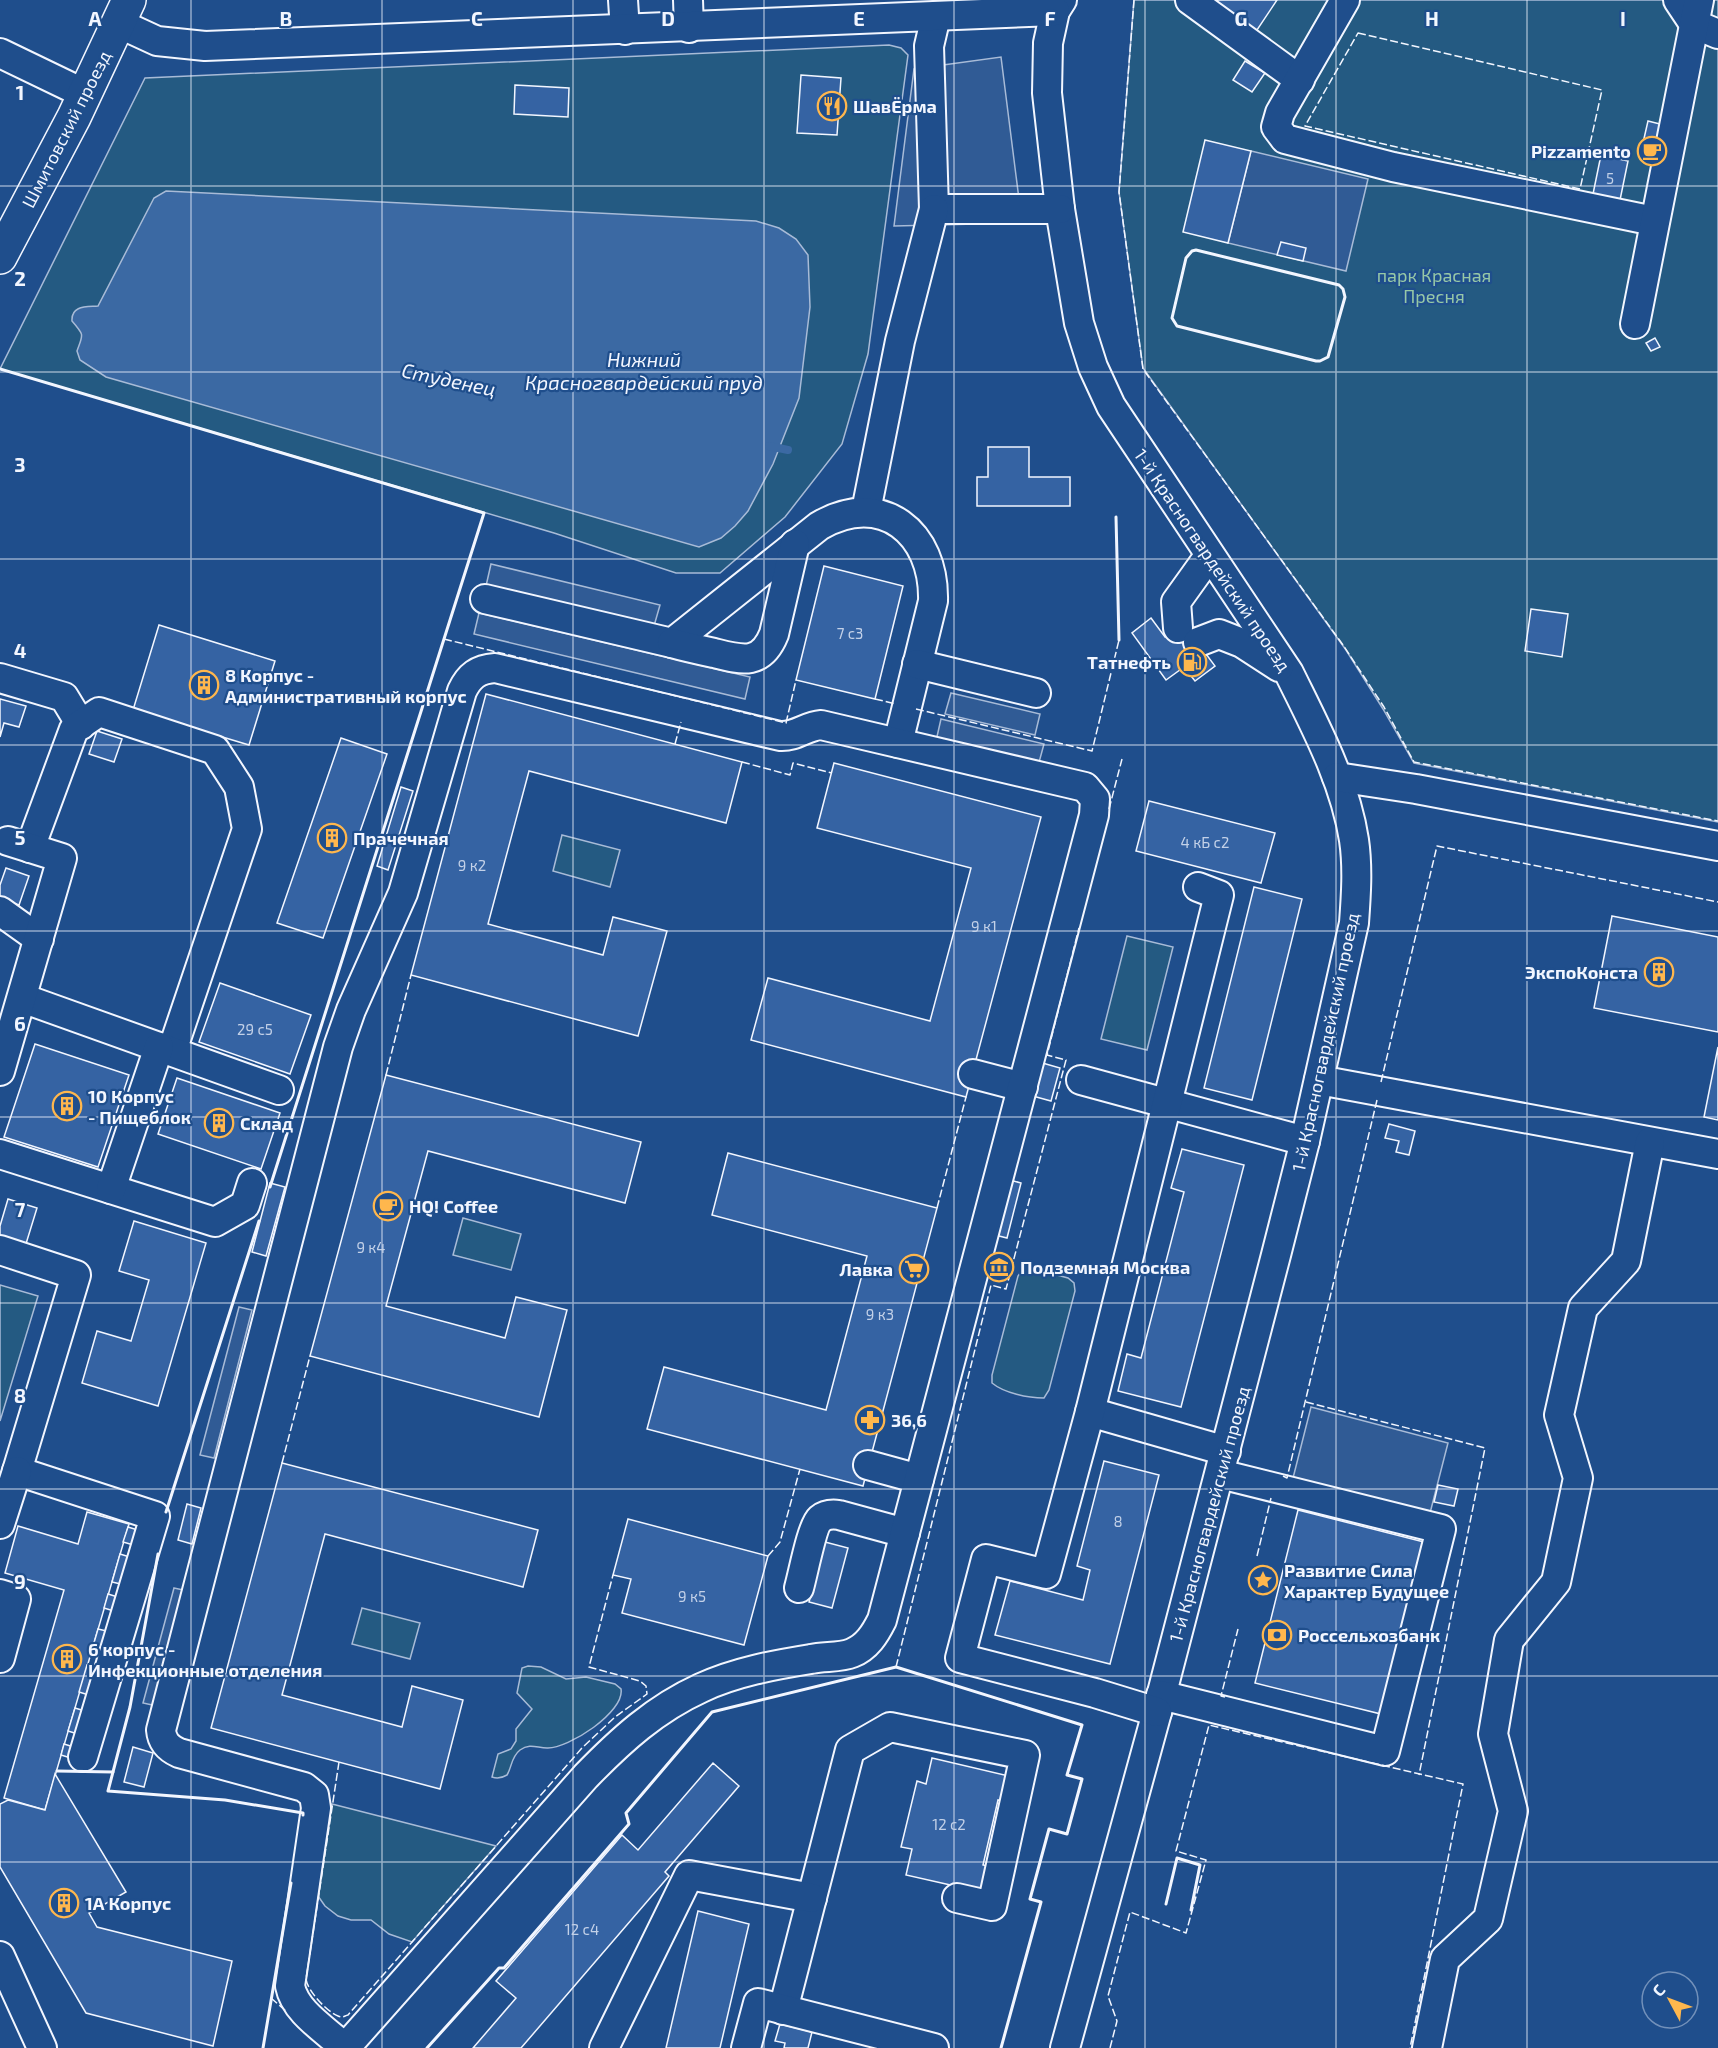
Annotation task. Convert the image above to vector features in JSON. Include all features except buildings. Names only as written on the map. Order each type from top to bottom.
[{"type":"main road","name":"Шмитовский проезд","points":[[0,257],[85,94],[124,12]]},
{"type":"street","points":[[623,0],[625,30]]},
{"type":"street","points":[[1190,0],[1300,80]]},
{"type":"street","points":[[1345,0],[1280,112],[1276,127],[1285,139],[1393,167],[1654,221]]},
{"type":"street","points":[[1635,324],[1654,221],[1704,19],[1678,0]]},
{"type":"street","points":[[124,12],[157,41],[205,46],[625,30],[688,14],[936,16],[1059,6]]},
{"type":"street","name":"1-й Красногвардейский проезд","points":[[1059,6],[1048,43],[1047,93],[1060,209],[1079,323],[1093,367],[1112,406],[1209,556],[1289,673],[1337,777],[1347,807],[1355,842],[1356,889],[1354,923],[1305,1141],[1159,1704],[1065,2048]]},
{"type":"street","points":[[866,511],[900,341],[934,209],[929,46],[936,16]]},
{"type":"street","points":[[0,53],[85,94]]},
{"type":"street","points":[[934,209],[1060,209]]},
{"type":"street","points":[[672,643],[795,544],[830,520],[842,515],[866,511],[881,514],[900,523],[920,544],[931,568],[934,585],[933,601],[898,743]]},
{"type":"street","points":[[485,599],[743,660],[762,653],[774,634],[795,544]]},
{"type":"street","points":[[1209,556],[1176,602],[1188,635],[1219,634],[1242,643],[1289,673]]},
{"type":"street","points":[[918,664],[1036,693]]},
{"type":"street","points":[[495,668],[780,736],[790,736],[809,727],[821,725],[898,743],[1085,787],[1095,799],[1096,806],[882,1620],[870,1640],[851,1653],[789,1663],[727,1678],[684,1696],[646,1720],[625,1737],[586,1776],[345,2048],[298,2006],[290,1986],[316,1808],[314,1795],[304,1786],[172,1750],[165,1742],[161,1730],[338,1047],[351,1010],[403,893],[462,691],[472,675],[495,668]]},
{"type":"street","points":[[0,678],[64,697],[81,725]]},
{"type":"street","points":[[0,1071],[63,858],[19,844],[74,729],[99,712],[215,750],[239,787],[247,829],[111,1189]]},
{"type":"street","points":[[1337,777],[1416,789],[1718,846]]},
{"type":"street","points":[[1090,1412],[1223,1462],[1441,1529],[1385,1751],[1095,1693],[960,1658],[986,1559],[1046,1574],[1090,1412],[1219,895],[1198,887]]},
{"type":"street","points":[[0,911],[39,939]]},
{"type":"street","points":[[22,998],[279,1090]]},
{"type":"street","points":[[973,1074],[1023,1087]]},
{"type":"street","points":[[1081,1080],[1305,1141]]},
{"type":"street","points":[[1319,1080],[1718,1154]]},
{"type":"street","points":[[1427,2048],[1445,1959],[1488,1919],[1513,1811],[1493,1734],[1509,1640],[1556,1582],[1578,1478],[1559,1415],[1583,1308],[1626,1261],[1650,1142]]},
{"type":"street","points":[[0,1154],[215,1222],[245,1205],[252,1183]]},
{"type":"street","points":[[0,1250],[76,1275],[0,1524]]},
{"type":"street","points":[[868,1465],[919,1479]]},
{"type":"street","points":[[17,1471],[155,1515],[83,1757]]},
{"type":"street","points":[[799,1588],[816,1525],[824,1516],[838,1515],[905,1533]]},
{"type":"street","points":[[0,1594],[16,1599],[0,1658]]},
{"type":"street","points":[[783,2010],[850,1750],[890,1727],[1025,1755],[992,1906],[957,1898]]},
{"type":"street","points":[[604,2048],[689,1875],[812,1898]]},
{"type":"street","points":[[0,1956],[43,2048]]},
{"type":"street","points":[[746,2048],[758,2003],[934,2048]]},
{"type":"green space","name":"парк Красная Пресня","points":[[1134,0],[1718,0],[1718,822],[1414,763],[1346,650],[1143,368],[1119,192]]},
{"type":"green space","points":[[889,45],[901,48],[908,55],[868,354],[842,444],[785,517],[720,573],[676,573],[554,533],[0,369],[145,78]]},
{"type":"green space","points":[[562,835],[620,850],[610,887],[553,871]]},
{"type":"green space","points":[[1127,936],[1173,947],[1147,1050],[1101,1039]]},
{"type":"green space","points":[[463,1218],[521,1234],[511,1270],[453,1255]]},
{"type":"green space","points":[[1031,1268],[1068,1278],[1074,1283],[1075,1291],[1049,1390],[1044,1398],[1016,1394],[992,1383],[992,1375],[1018,1276],[1023,1269]]},
{"type":"green space","points":[[0,1285],[38,1296],[0,1421]]},
{"type":"green space","points":[[362,1608],[420,1623],[410,1659],[352,1644]]},
{"type":"green space","points":[[541,1667],[566,1679],[586,1677],[615,1684],[621,1689],[620,1698],[605,1718],[581,1736],[556,1747],[530,1746],[524,1748],[515,1756],[507,1775],[500,1778],[492,1777],[498,1754],[511,1749],[516,1741],[516,1729],[532,1709],[517,1693],[522,1668]]},
{"type":"green space","points":[[332,1804],[496,1846],[412,1942],[389,1934],[371,1920],[351,1920],[338,1916],[325,1906],[318,1896]]},
{"type":"shaded area","points":[[1001,57],[1022,223],[894,226],[914,69]]},
{"type":"shaded area","points":[[1251,151],[1368,179],[1346,271],[1228,243]]},
{"type":"shaded area","points":[[491,564],[660,605],[654,626],[486,586]]},
{"type":"shaded area","points":[[479,613],[750,677],[745,699],[474,634]]},
{"type":"shaded area","points":[[951,693],[1040,714],[1035,735],[945,714]]},
{"type":"shaded area","points":[[941,719],[1044,744],[1038,766],[936,741]]},
{"type":"shaded area","points":[[239,1307],[252,1310],[214,1458],[200,1455]]},
{"type":"shaded area","points":[[1311,1407],[1448,1443],[1429,1517],[1292,1482]]},
{"type":"shaded area","points":[[174,1588],[188,1591],[157,1706],[143,1703]]},
{"type":"water","name":"Нижний Красногвардейский пруд","points":[[166,191],[756,221],[779,228],[796,239],[808,255],[810,307],[799,398],[773,464],[748,511],[721,538],[699,547],[106,377],[80,360],[77,351],[82,335],[72,321],[72,316],[77,309],[98,306],[154,198]]},
{"type":"waterway","name":"Студенец","points":[[769,446],[788,450]]},
{"type":"fence","points":[[1134,0],[1119,192],[1143,369],[1343,645],[1384,707],[1414,762],[1718,821]]},
{"type":"fence","points":[[1358,33],[1602,90],[1580,189],[1305,126],[1358,33]]},
{"type":"fence","points":[[444,639],[786,723],[796,680]]},
{"type":"fence","points":[[916,709],[1092,751],[1119,640]]},
{"type":"fence","points":[[875,699],[896,704]]},
{"type":"fence","points":[[675,744],[681,722]]},
{"type":"fence","points":[[1109,809],[1122,759]]},
{"type":"fence","points":[[742,762],[790,775],[793,763],[832,773]]},
{"type":"fence","points":[[1381,1082],[1437,846],[1718,902]]},
{"type":"fence","points":[[896,1667],[991,1285],[1006,1289],[1066,1060],[1047,1055],[1079,928]]},
{"type":"fence","points":[[386,1075],[411,975]]},
{"type":"fence","points":[[937,1208],[966,1097]]},
{"type":"fence","points":[[1283,1476],[1287,1478],[1377,1100]]},
{"type":"fence","points":[[282,1463],[310,1356]]},
{"type":"fence","points":[[1306,1402],[1485,1448],[1419,1775]]},
{"type":"fence","points":[[768,1556],[780,1542],[800,1469]]},
{"type":"fence","points":[[1257,1556],[1271,1498]]},
{"type":"fence","points":[[339,1762],[306,1979],[310,1989],[323,2005],[342,2017],[348,2015],[582,1748],[615,1717],[647,1694],[646,1686],[640,1681],[589,1667],[613,1575]]},
{"type":"fence","points":[[1225,1697],[1221,1696],[1238,1629]]},
{"type":"fence","points":[[1110,2048],[1117,2021],[1108,1996],[1130,1912],[1186,1933],[1206,1860],[1176,1851],[1209,1725],[1463,1784],[1410,2048]]},
{"type":"fence","points":[[271,1998],[287,2012]]},
{"type":"wall","points":[[1196,250],[1339,285],[1345,297],[1328,357],[1316,361],[1177,326],[1172,318],[1186,258],[1196,250]]},
{"type":"wall","points":[[0,369],[484,513],[270,1187]]},
{"type":"wall","points":[[1116,517],[1119,640]]},
{"type":"wall","points":[[166,1512],[259,1221]]},
{"type":"wall","points":[[158,1554],[130,1707],[108,1791],[225,1800],[303,1813],[303,1815]]},
{"type":"wall","points":[[427,2048],[499,1968],[504,1968],[629,1824],[626,1813],[712,1712],[896,1667],[1082,1725],[1067,1775],[1082,1779],[1067,1834],[1049,1829],[1030,1899],[1041,1902],[1001,2048]]},
{"type":"wall","points":[[57,1771],[113,1772]]},
{"type":"wall","points":[[1166,1904],[1177,1858],[1200,1865],[1191,1910]]},
{"type":"wall","points":[[263,2048],[291,1883]]},
{"type":"place","name":"ШавЁрма","points":[[832,106]]},
{"type":"place","name":"Pizzamento","points":[[1652,151]]},
{"type":"place","name":"Татнефть","points":[[1192,662]]},
{"type":"place","name":"8 Корпус - Административный корпус","points":[[204,685]]},
{"type":"place","name":"Прачечная","points":[[332,838]]},
{"type":"place","name":"ЭкспоКонста","points":[[1659,972]]},
{"type":"place","name":"10 Корпус - Пищеблок","points":[[67,1106]]},
{"type":"place","name":"Склад","points":[[219,1123]]},
{"type":"place","name":"HQ! Coffee","points":[[388,1206]]},
{"type":"place","name":"Подземная Москва","points":[[999,1267]]},
{"type":"place","name":"Лавка","points":[[914,1269]]},
{"type":"place","name":"36,6","points":[[870,1420]]},
{"type":"place","name":"Развитие Сила Характер Будущее","points":[[1263,1580]]},
{"type":"place","name":"Россельхозбанк","points":[[1277,1635]]},
{"type":"place","name":"6 корпус - Инфекционные отделения","points":[[67,1659]]},
{"type":"place","name":"1А Корпус","points":[[64,1903]]}]
